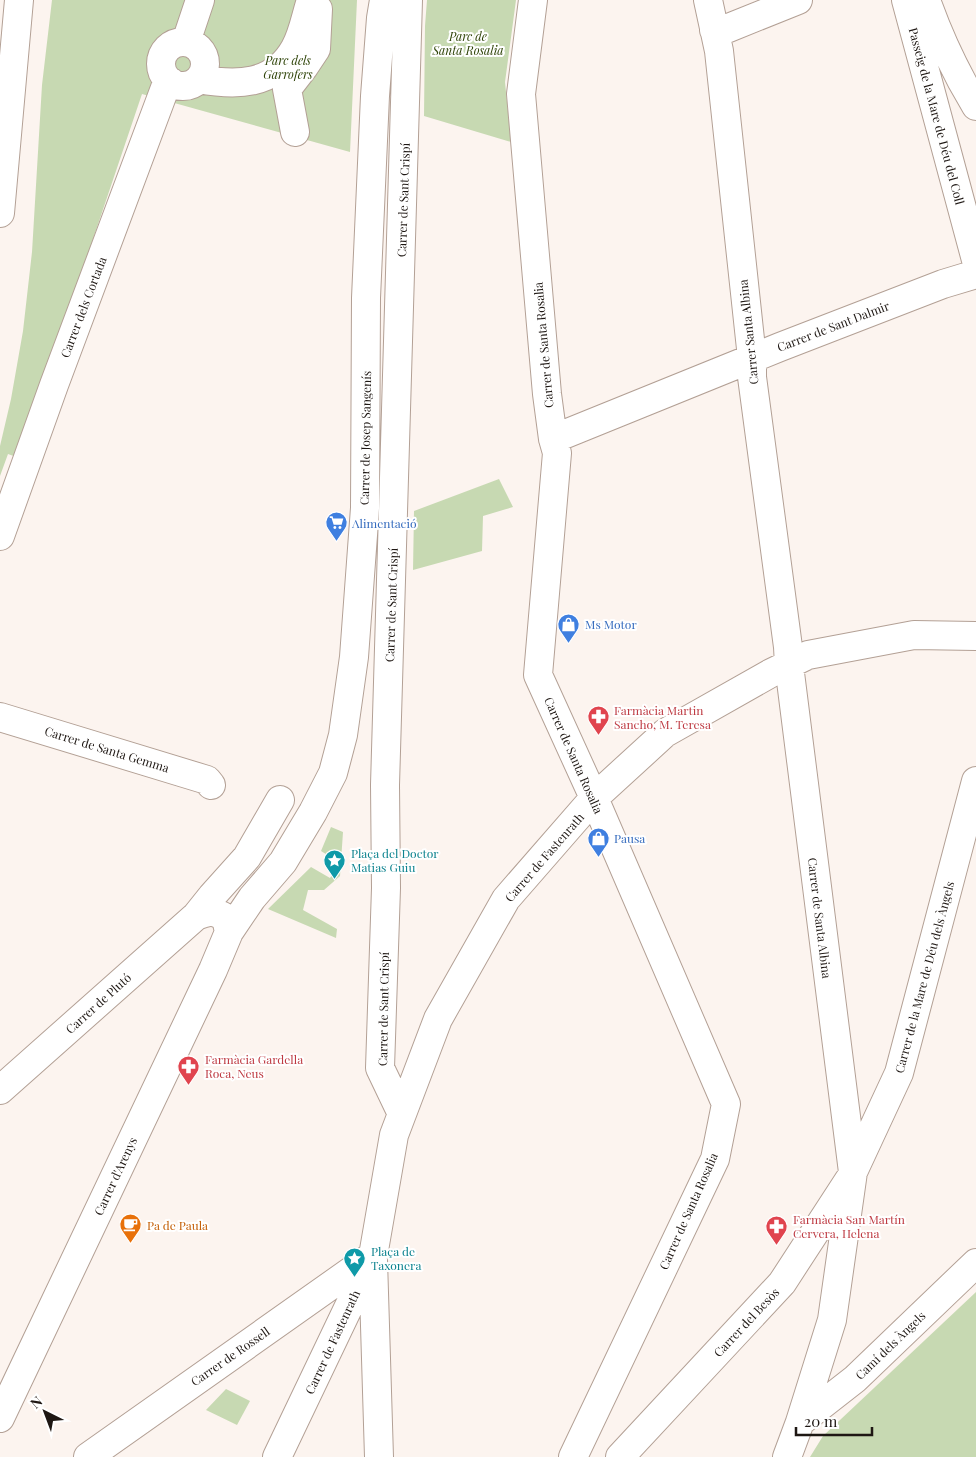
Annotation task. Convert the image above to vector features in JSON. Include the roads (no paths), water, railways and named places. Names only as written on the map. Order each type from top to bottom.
[{"type":"street","points":[[0,213],[19,0]]},
{"type":"street","points":[[186,42],[200,0]]},
{"type":"street","points":[[199,79],[215,82],[254,82],[268,75],[280,66],[296,47],[312,0],[318,6],[316,49],[287,89],[295,132]]},
{"type":"street","name":"Carrer de Josep Sangenís","points":[[228,932],[252,898],[283,862],[313,812],[333,773],[343,735],[354,656],[365,508],[366,298],[375,96],[384,0]]},
{"type":"street","name":"Carrer de Sant Crispí","points":[[398,1125],[380,1068],[386,888],[385,775],[408,0]]},
{"type":"street","name":"Carrer de Santa Rosalia","points":[[533,0],[521,94],[547,394],[557,453],[538,675],[594,798],[726,1104],[715,1159],[573,1457]]},
{"type":"street","name":"Carrer Santa Albina","points":[[708,0],[719,52],[752,358],[752,377],[788,647],[788,665]]},
{"type":"street","points":[[714,30],[726,29],[798,0]]},
{"type":"street","name":"Passeig de la Mare de Déu del Coll","points":[[906,0],[976,260]]},
{"type":"street","name":"Passeig de la Mare de Déu del Coll","points":[[926,0],[934,24],[976,106]]},
{"type":"street","points":[[186,42],[193,44],[202,53],[205,67],[199,79],[189,85],[176,85],[163,74],[161,68],[162,56],[170,46],[186,42]]},
{"type":"street","name":"Carrer dels Cortada","points":[[0,536],[54,385],[165,88],[171,82]]},
{"type":"street","name":"Carrer de Sant Dalmir","points":[[553,438],[752,358],[943,284],[976,274]]},
{"type":"street","name":"Carrer de Fastenrath","points":[[277,1457],[373,1256],[398,1125],[438,1019],[506,899],[594,798],[665,733],[771,673],[808,655],[914,634],[976,636]]},
{"type":"street","name":"Carrer de Santa Albina","points":[[788,665],[853,1172]]},
{"type":"street","name":"Carrer de Santa Gemma","points":[[0,718],[207,780],[211,785]]},
{"type":"street","name":"Carrer de la Mare de Déu dels Àngels","points":[[786,1457],[800,1422],[832,1320],[853,1172],[899,1073],[976,781]]},
{"type":"street","name":"Carrer de Plutó","points":[[0,1090],[196,916],[246,857],[280,800]]},
{"type":"street","points":[[196,916],[209,911],[218,913],[226,918],[228,932]]},
{"type":"street","name":"Carrer d'Arenys","points":[[0,1418],[213,970],[228,932]]},
{"type":"street","name":"Carrer del Besòs","points":[[620,1457],[782,1283],[853,1172]]},
{"type":"street","points":[[373,1256],[378,1457]]},
{"type":"street","name":"Carrer de Rossell","points":[[88,1457],[373,1256]]},
{"type":"street","name":"Camí dels Àngels","points":[[800,1422],[855,1379],[976,1263]]},
{"type":"place","name":"Alimentació","points":[[336,542]]},
{"type":"place","name":"Ms Motor","points":[[569,643]]},
{"type":"place","name":"Farmàcia Martin Sancho, M. Teresa","points":[[598,736]]},
{"type":"place","name":"Pausa","points":[[598,857]]},
{"type":"place","name":"Plaça del Doctor Matias Guiu","points":[[335,879]]},
{"type":"place","name":"Farmàcia Gardella Roca, Neus","points":[[189,1085]]},
{"type":"place","name":"Pa de Paula","points":[[131,1244]]},
{"type":"place","name":"Farmàcia San Martín Cervera, Helena","points":[[777,1245]]},
{"type":"place","name":"Plaça de Taxonera","points":[[355,1277]]},
{"type":"park label","name":"Parc de Santa Rosalia","points":[[468,43]]},
{"type":"park label","name":"Parc dels Garrofers","points":[[288,67]]}]
